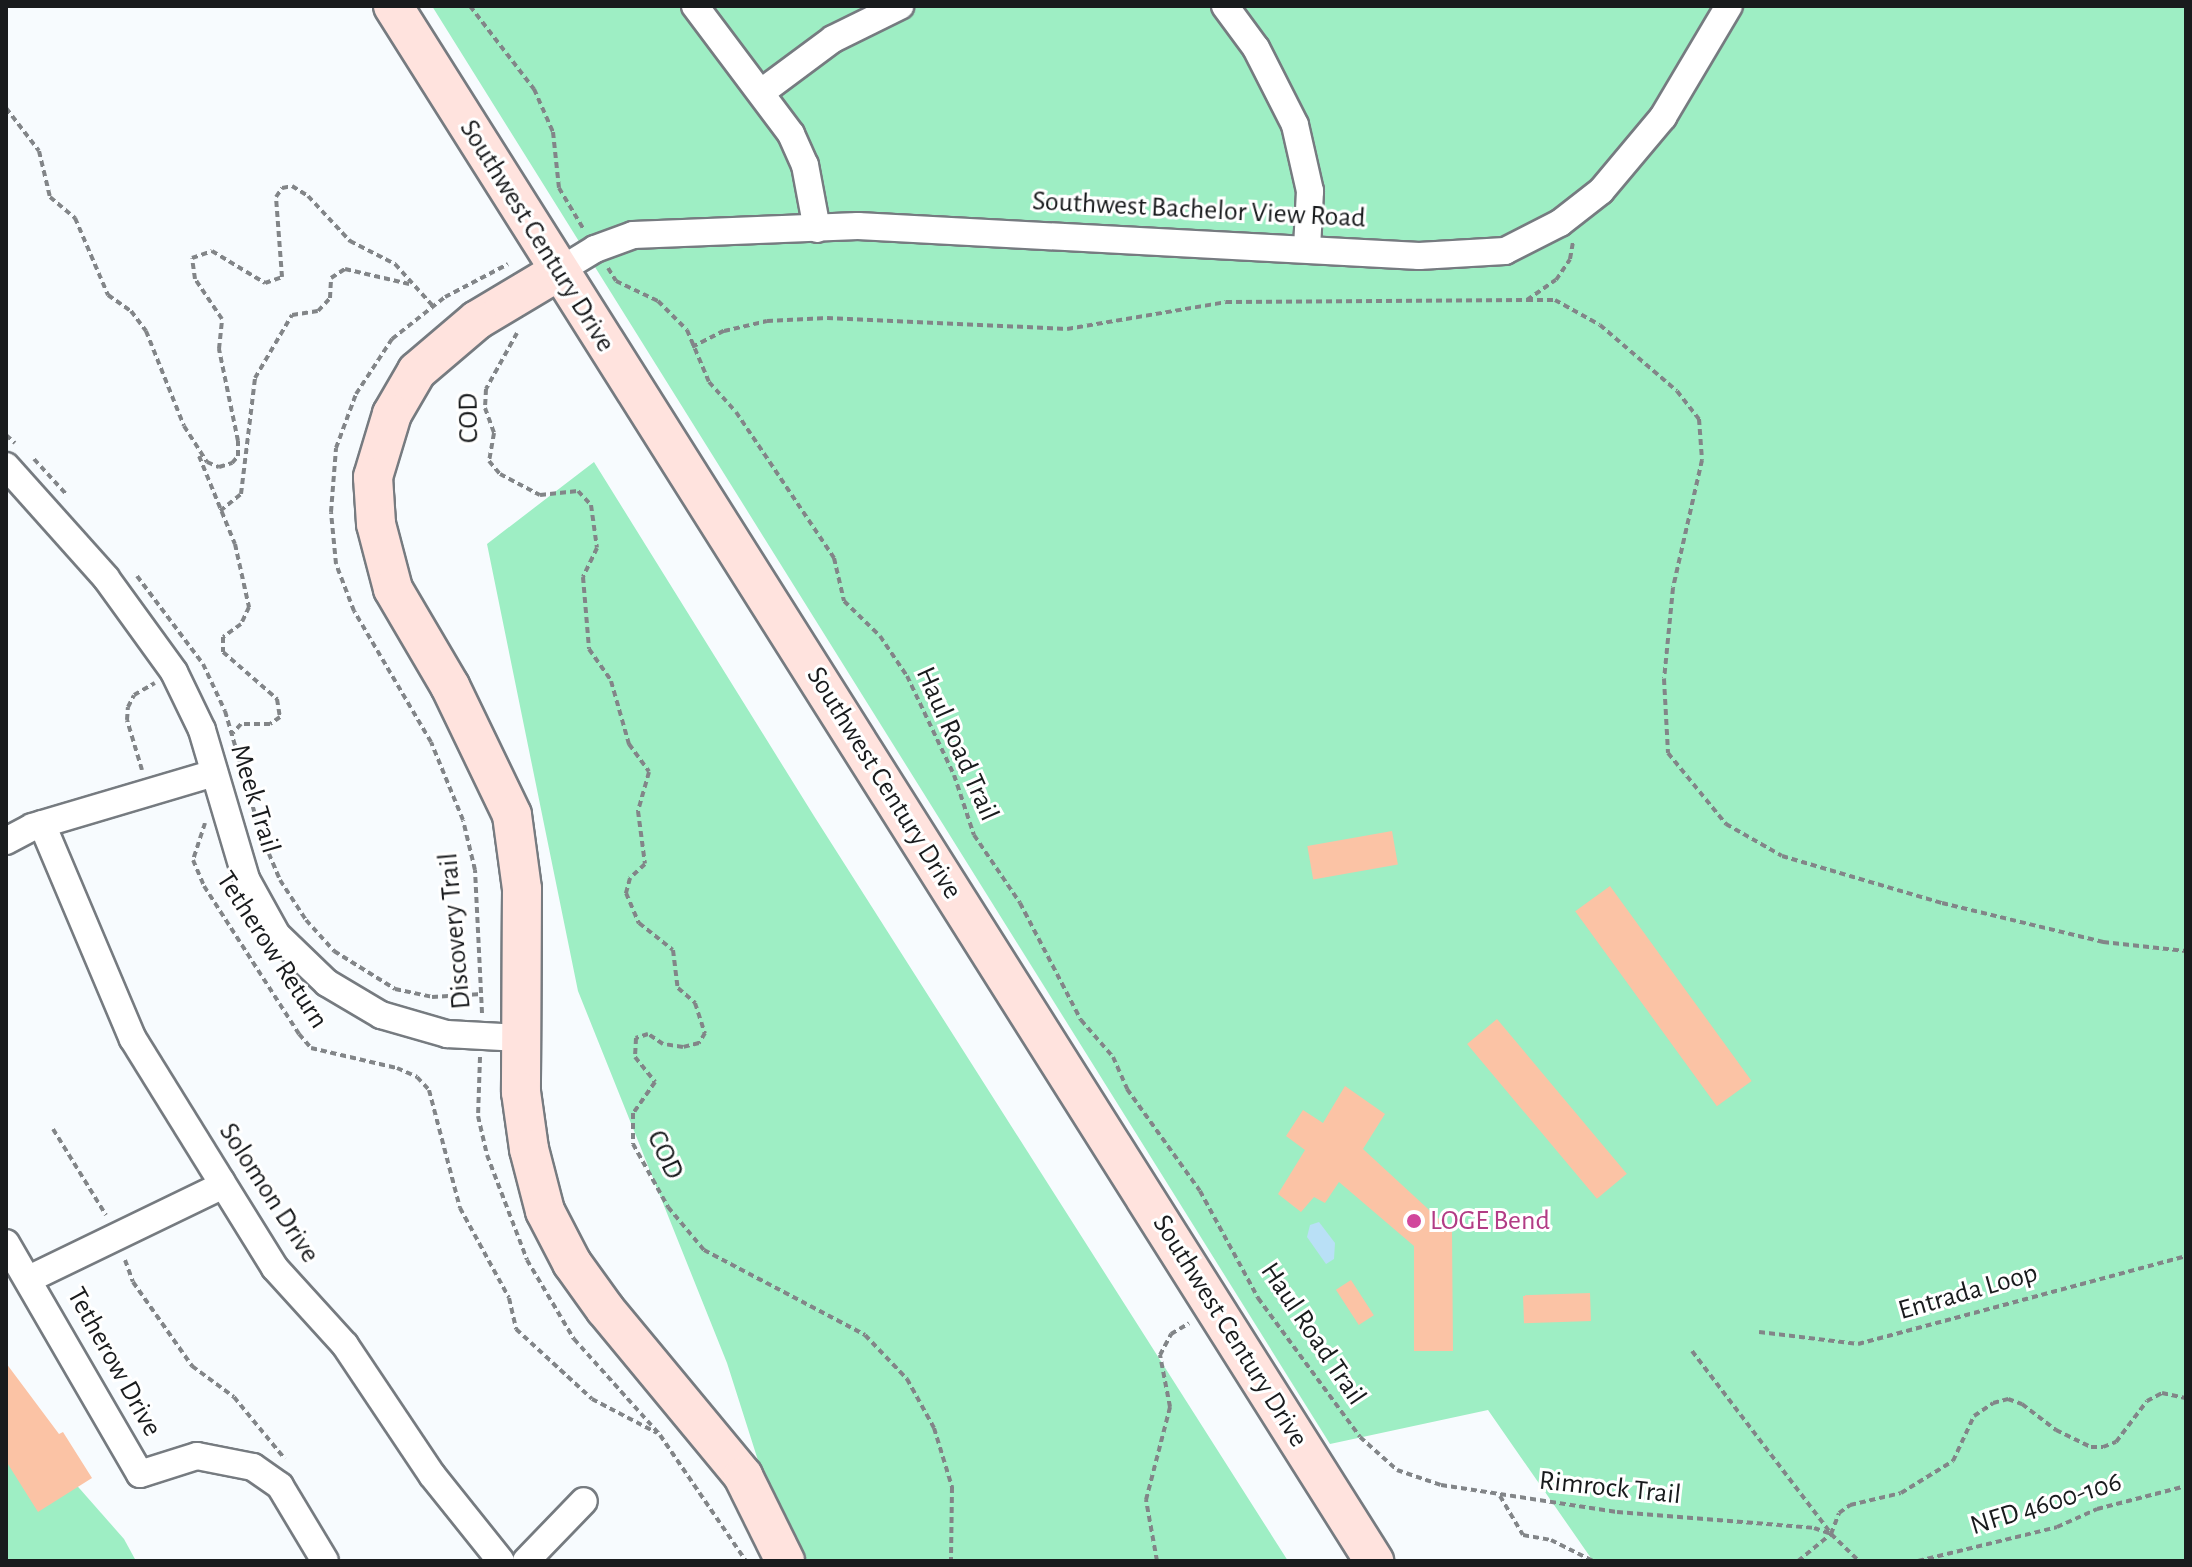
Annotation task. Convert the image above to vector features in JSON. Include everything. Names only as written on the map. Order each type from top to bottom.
[{"type":"main road","name":"Southwest Century Drive","points":[[393,6],[1374,1561]]},
{"type":"main road","points":[[551,258],[522,295],[477,320],[417,371],[392,414],[373,477],[376,524],[393,589],[450,686],[512,815],[522,889],[520,1038],[529,1149],[545,1211],[572,1263],[605,1309],[743,1476],[785,1561]]},
{"type":"street","points":[[695,6],[763,91],[805,165],[817,229]]},
{"type":"street","points":[[763,91],[833,39],[900,6]]},
{"type":"street","points":[[1225,6],[1256,48],[1295,125],[1310,191],[1307,249]]},
{"type":"street","name":"Southwest Bachelor View Road","points":[[551,258],[588,238],[666,232],[909,226],[1460,257],[1505,251],[1575,211],[1601,191],[1663,117],[1729,6]]},
{"type":"street","name":"Meek Trail","points":[[6,466],[106,578],[174,672],[202,730],[246,879],[277,935],[327,983],[381,1015],[447,1034],[520,1038]]},
{"type":"street","points":[[6,841],[42,824],[151,790],[217,785]]},
{"type":"street","name":"Solomon Drive","points":[[42,824],[126,1026],[223,1185],[275,1268],[345,1345],[432,1475],[501,1561]]},
{"type":"street","points":[[31,1278],[223,1185]]},
{"type":"street","name":"Tetherow Drive","points":[[6,1243],[31,1278],[140,1474],[197,1456],[253,1467],[280,1486],[325,1561]]},
{"type":"street","points":[[526,1561],[584,1501]]},
{"type":"path","name":"Haul Road Trail","points":[[470,6],[534,89],[553,132],[559,188],[588,238],[616,281],[658,301],[687,330],[709,382],[736,412],[834,558],[844,601],[880,636],[907,676],[954,775],[974,835],[1020,903],[1081,1020],[1113,1057],[1127,1089],[1200,1191],[1258,1298],[1360,1437]]},
{"type":"path","points":[[6,108],[39,151],[50,197],[75,218],[108,295],[131,311],[146,331],[235,544],[249,607],[241,624],[223,637],[223,652],[277,699],[280,717],[270,724],[241,724],[232,734]]},
{"type":"path","points":[[198,454],[219,467],[238,456],[218,339],[222,319],[189,268],[195,254],[212,251],[265,283],[282,277],[276,197],[282,188],[292,186],[350,241],[395,264],[409,284],[433,306]]},
{"type":"path","points":[[1527,300],[1556,280],[1570,259],[1575,211]]},
{"type":"path","name":"Discovery Trail","points":[[588,238],[551,258],[433,306],[392,339],[356,394],[336,448],[331,512],[336,564],[354,611],[431,742],[463,820],[480,929],[482,1037],[478,1116],[511,1226],[574,1339],[660,1435],[746,1561]]},
{"type":"path","points":[[220,511],[241,494],[255,378],[292,315],[318,311],[330,298],[331,278],[345,269],[409,284]]},
{"type":"path","name":"COD","points":[[522,295],[514,343],[490,376],[486,389],[485,408],[495,443],[489,461],[500,474],[540,495],[578,491],[591,505],[597,548],[583,577],[589,649],[611,681],[629,744],[649,772],[638,811],[645,864],[630,878],[626,893],[639,923],[673,950],[678,988],[695,1003],[705,1033],[699,1043],[683,1047],[663,1044],[648,1034],[636,1038],[635,1057],[655,1082],[633,1113],[633,1144],[668,1207],[704,1250],[865,1335],[907,1379],[934,1428],[952,1487],[951,1561]]},
{"type":"path","points":[[692,347],[724,331],[767,321],[827,318],[1067,329],[1226,302],[1555,300],[1600,325],[1677,391],[1699,419],[1702,460],[1673,588],[1665,664],[1668,753],[1726,824],[1782,856],[1942,903],[2103,942],[2186,951]]},
{"type":"path","points":[[151,790],[131,737],[128,707],[134,695],[174,672]]},
{"type":"path","name":"Tetherow Return","points":[[217,785],[193,860],[204,886],[299,1034],[311,1048],[397,1068],[429,1090],[460,1208],[509,1298],[516,1329],[592,1399],[660,1435]]},
{"type":"path","points":[[53,1129],[118,1238],[133,1282],[172,1341],[192,1366],[234,1397],[288,1465]]},
{"type":"path","name":"Entrada Loop","points":[[1759,1332],[1858,1344],[2186,1256]]},
{"type":"path","points":[[1157,1561],[1146,1500],[1170,1407],[1160,1355],[1171,1334],[1215,1308]]},
{"type":"path","points":[[1692,1351],[1831,1534],[1859,1561]]},
{"type":"path","points":[[1798,1561],[1831,1534],[1839,1513],[1850,1505],[1901,1493],[1953,1461],[1974,1416],[1993,1403],[2008,1399],[2022,1404],[2056,1430],[2091,1447],[2103,1447],[2116,1442],[2147,1401],[2162,1393],[2186,1398]]},
{"type":"path","name":"Rimrock Trail","points":[[1360,1437],[1397,1470],[1500,1496],[1617,1512],[1779,1524],[1831,1534]]},
{"type":"path","name":"NFD 4600-106","points":[[1918,1561],[2057,1527],[2097,1509],[2186,1486]]},
{"type":"path","points":[[1500,1496],[1523,1535],[1551,1540],[1593,1561]]},
{"type":"green space","points":[[432,6],[2186,6],[2186,1561],[1593,1561],[1488,1410],[1330,1444]]},
{"type":"green space","points":[[594,462],[814,816],[1288,1561],[790,1561],[727,1363],[578,991],[487,544]]},
{"type":"green space","points":[[6,1405],[124,1539],[136,1561],[6,1561]]},
{"type":"water","points":[[1319,1222],[1335,1243],[1334,1259],[1326,1264],[1307,1237],[1310,1225]]},
{"type":"building","points":[[1392,831],[1398,864],[1313,879],[1307,846]]},
{"type":"building","points":[[1610,886],[1752,1081],[1717,1106],[1575,911]]},
{"type":"building","name":"LOGE Bend","points":[[1497,1019],[1627,1174],[1597,1199],[1467,1044]]},
{"type":"building","name":"LOGE Bend","points":[[1345,1086],[1385,1114],[1363,1149],[1452,1231],[1453,1351],[1414,1351],[1414,1246],[1339,1182],[1325,1203],[1314,1197],[1301,1212],[1278,1194],[1305,1150],[1286,1136],[1303,1110],[1323,1123]]},
{"type":"building","points":[[1351,1280],[1374,1315],[1359,1325],[1336,1290]]},
{"type":"building","name":"LOGE Bend","points":[[1590,1293],[1591,1321],[1524,1323],[1523,1295]]},
{"type":"building","points":[[6,1363],[59,1434],[63,1432],[92,1478],[38,1512],[6,1461]]},
{"type":"place","name":"LOGE Bend","points":[[1414,1221]]}]
